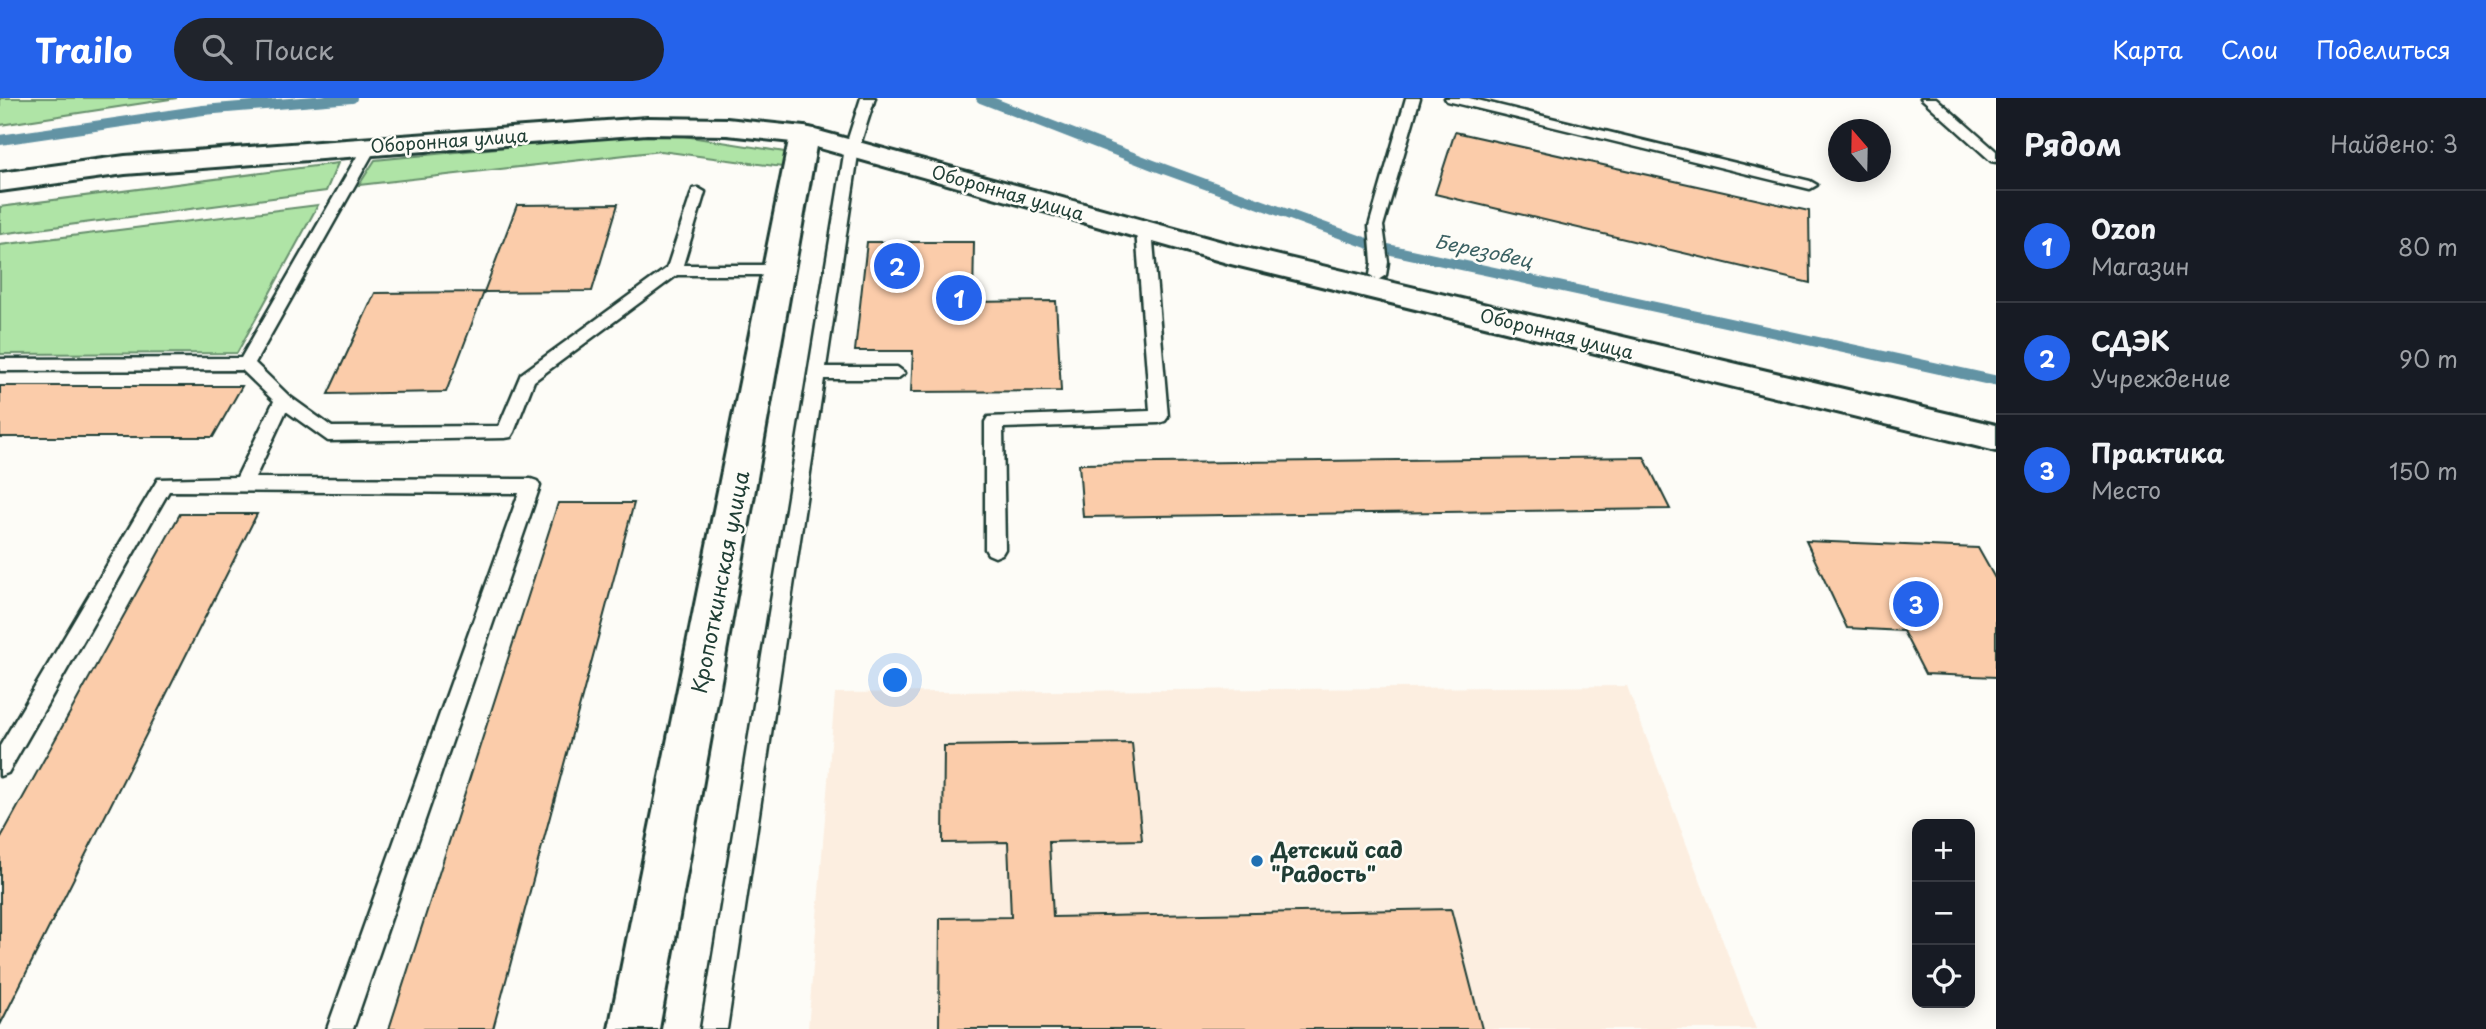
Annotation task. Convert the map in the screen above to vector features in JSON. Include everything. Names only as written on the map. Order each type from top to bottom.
[{"type":"street","name":"Оборонная улица","points":[[0,182],[125,165],[647,126],[727,127],[804,135],[1231,254],[1996,438]]},
{"type":"street","name":"Кропоткинская улица","points":[[635,1029],[804,135]]},
{"type":"lane","points":[[714,1029],[852,148],[867,98]]},
{"type":"lane","points":[[1378,275],[1380,262],[1376,226],[1413,98]]},
{"type":"lane","points":[[1452,98],[1811,185]]},
{"type":"lane","points":[[1928,98],[1996,159]]},
{"type":"lane","points":[[246,364],[370,146]]},
{"type":"lane","points":[[674,270],[698,192]]},
{"type":"lane","points":[[995,549],[994,422],[1159,417],[1144,230]]},
{"type":"lane","points":[[0,365],[246,364],[283,400],[328,433],[505,432],[527,378],[674,270],[779,270]]},
{"type":"lane","points":[[817,373],[897,373]]},
{"type":"lane","points":[[243,485],[283,400]]},
{"type":"lane","points":[[0,766],[164,484],[531,486],[340,1029]]},
{"type":"shaded area","name":"Детский сад \"Радость\"","points":[[1627,686],[1756,1029],[808,1029],[835,693]]},
{"type":"green space","points":[[0,98],[177,98],[0,125]]},
{"type":"green space","points":[[659,132],[791,153],[782,167],[661,151],[359,185],[375,160]]},
{"type":"green space","points":[[338,163],[326,191],[0,234],[0,207]]},
{"type":"green space","points":[[318,205],[237,353],[0,354],[0,245]]},
{"type":"building","points":[[1455,132],[1809,211],[1810,283],[1435,194]]},
{"type":"building","points":[[618,204],[592,291],[484,292],[517,205]]},
{"type":"building","points":[[867,242],[974,242],[973,302],[1056,301],[1061,391],[911,392],[913,351],[855,351]]},
{"type":"building","points":[[484,292],[446,392],[328,394],[375,293]]},
{"type":"building","points":[[0,386],[242,386],[213,437],[0,437]]},
{"type":"building","points":[[1644,457],[1670,509],[1083,517],[1079,464]]},
{"type":"building","points":[[558,503],[634,503],[493,1029],[389,1029]]},
{"type":"building","points":[[180,514],[257,514],[0,1025],[0,839]]},
{"type":"building","points":[[1806,541],[1978,548],[1996,580],[1996,677],[1925,674],[1903,631],[1847,628]]},
{"type":"building","points":[[1132,743],[1142,840],[1049,842],[1053,917],[1451,909],[1482,1029],[939,1029],[940,918],[1011,917],[1008,842],[943,843],[944,746]]},
{"type":"waterway","name":"Березовец","points":[[0,140],[203,110],[352,98]]},
{"type":"waterway","name":"Березовец","points":[[981,98],[1153,165],[1378,247],[1836,346]]},
{"type":"waterway","name":"Березовец","points":[[1827,344],[1996,381]]},
{"type":"place","name":"СДЭК","points":[[897,266]]},
{"type":"place","name":"Ozon","points":[[959,298]]},
{"type":"place","name":"Практика","points":[[1916,604]]},
{"type":"place","name":"Детский сад \"Радость\"","points":[[1257,861]]}]
